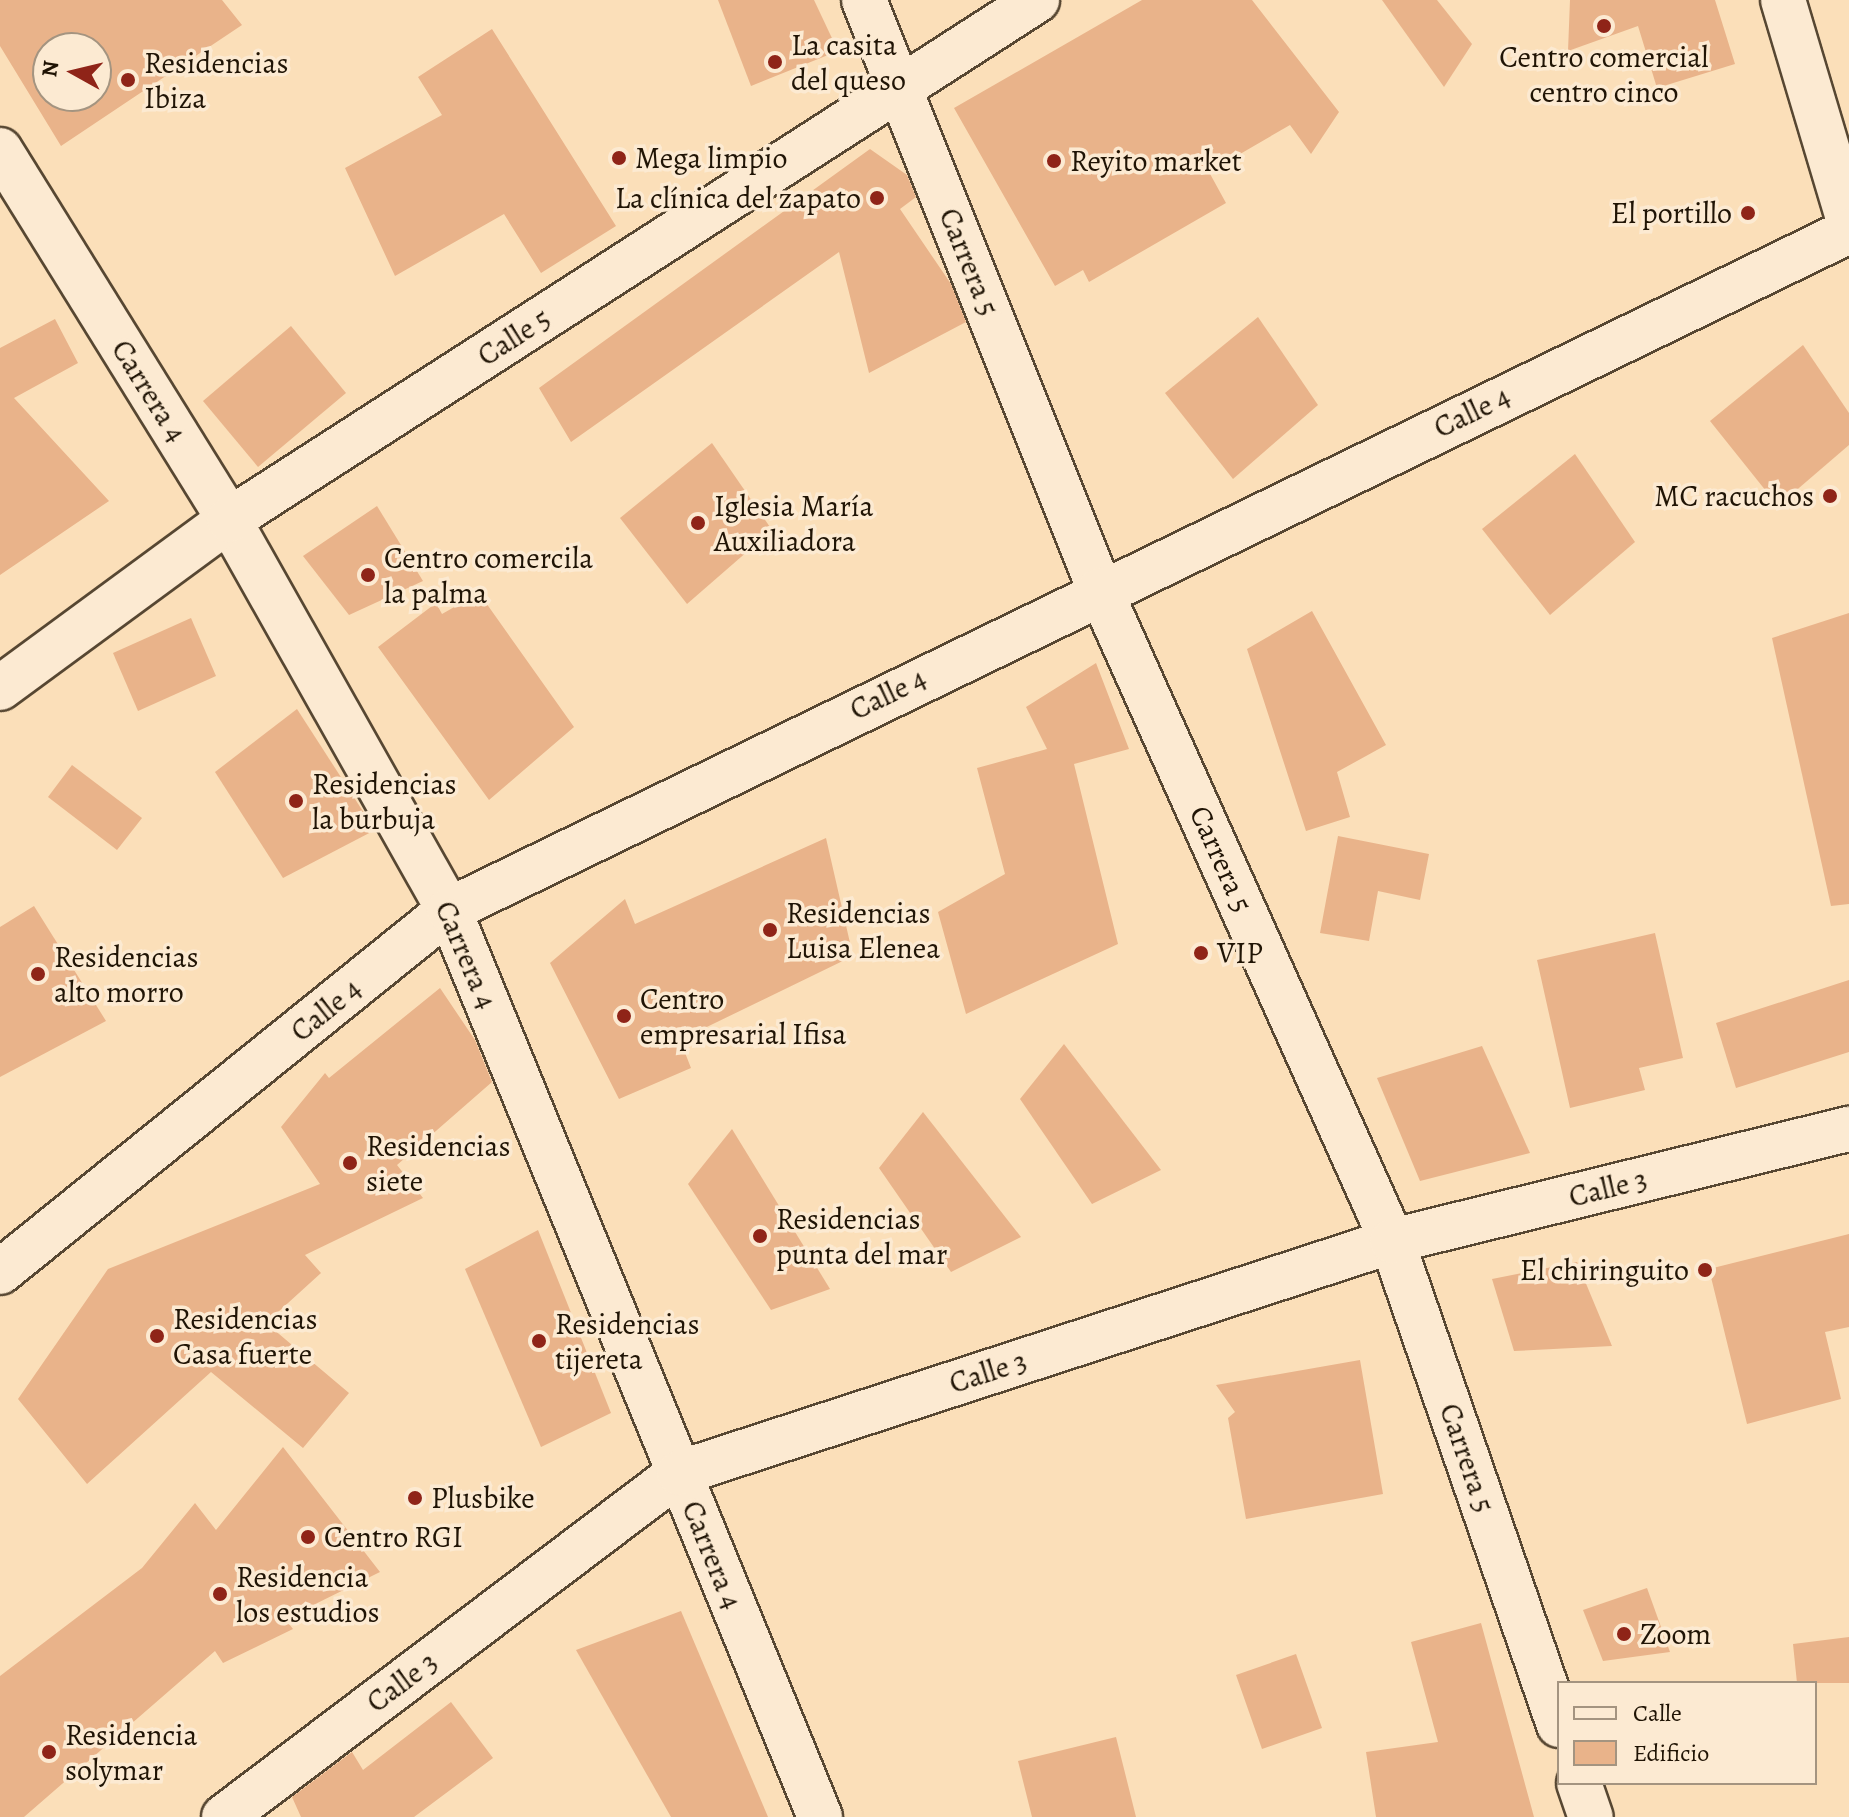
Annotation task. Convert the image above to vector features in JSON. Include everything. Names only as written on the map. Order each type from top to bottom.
[{"type":"street","name":"Carrera 5","points":[[864,0],[1100,590],[1392,1241],[1557,1719]]},
{"type":"street","name":"Calle 5","points":[[0,688],[229,520],[1037,0]]},
{"type":"street","points":[[1783,0],[1849,222]]},
{"type":"street","name":"Carrera 4","points":[[0,150],[229,520],[449,910],[820,1817]]},
{"type":"street","name":"Calle 4","points":[[0,1272],[449,910],[1100,590],[1849,231]]},
{"type":"street","name":"Calle 3","points":[[224,1817],[679,1473],[1392,1241],[1849,1129]]},
{"type":"street","points":[[1580,1785],[1591,1817]]},
{"type":"building","name":"Residencias Ibiza","points":[[0,0],[222,0],[242,25],[112,112],[112,32],[32,32],[32,98],[0,46]]},
{"type":"building","points":[[718,0],[814,0],[838,51],[751,86]]},
{"type":"building","points":[[1142,0],[1252,0],[1339,112],[1311,154],[1290,125],[1209,172],[1226,203],[1089,282],[1083,270],[1055,286],[954,108]]},
{"type":"building","points":[[1382,0],[1437,0],[1472,44],[1444,87]]},
{"type":"building","points":[[1570,0],[1715,0],[1735,64],[1657,88],[1638,26],[1568,51]]},
{"type":"building","points":[[492,29],[616,226],[541,273],[504,214],[395,276],[345,168],[442,115],[418,77]]},
{"type":"building","name":"Residencias Ibiza","points":[[40,112],[112,112],[61,146]]},
{"type":"building","points":[[870,149],[907,175],[916,197],[900,209],[951,284],[966,322],[869,373],[839,252],[571,442],[539,388]]},
{"type":"building","points":[[1258,317],[1318,405],[1233,479],[1165,393]]},
{"type":"building","points":[[55,319],[78,363],[14,398],[109,501],[0,575],[0,348]]},
{"type":"building","points":[[291,326],[346,393],[258,467],[203,401]]},
{"type":"building","points":[[1803,345],[1849,413],[1849,445],[1778,506],[1710,421]]},
{"type":"building","points":[[712,443],[772,530],[687,604],[620,518]]},
{"type":"building","points":[[1575,454],[1635,542],[1550,615],[1482,529]]},
{"type":"building","name":"Centro comercila la palma","points":[[377,506],[423,581],[349,615],[303,556]]},
{"type":"building","points":[[479,593],[574,727],[489,800],[378,647],[436,603],[442,614]]},
{"type":"building","points":[[1312,611],[1386,745],[1337,772],[1350,817],[1306,831],[1247,649]]},
{"type":"building","points":[[1849,613],[1849,904],[1831,906],[1772,638]]},
{"type":"building","points":[[191,618],[216,676],[138,711],[113,653]]},
{"type":"building","points":[[1096,663],[1129,749],[1074,764],[1118,944],[966,1014],[938,912],[1005,874],[977,768],[1047,749],[1026,707]]},
{"type":"building","name":"Residencias la burbuja","points":[[297,709],[375,830],[283,878],[215,772]]},
{"type":"building","points":[[72,765],[142,818],[117,850],[48,797]]},
{"type":"building","points":[[1338,836],[1429,854],[1420,900],[1378,891],[1369,941],[1320,933]]},
{"type":"building","points":[[826,838],[853,956],[680,1040],[691,1068],[619,1099],[550,963],[625,899],[635,924]]},
{"type":"building","name":"Residencias alto morro","points":[[34,906],[106,1021],[0,1077],[0,927]]},
{"type":"building","points":[[1655,933],[1683,1058],[1639,1068],[1645,1090],[1570,1108],[1537,960]]},
{"type":"building","points":[[1849,980],[1849,1052],[1736,1088],[1716,1023]]},
{"type":"building","points":[[440,988],[475,1040],[492,1082],[397,1165],[423,1198],[305,1255],[321,1273],[266,1323],[349,1393],[303,1448],[211,1372],[87,1484],[18,1399],[108,1269],[320,1184],[281,1127],[325,1073],[329,1078]]},
{"type":"building","points":[[1064,1044],[1161,1170],[1092,1204],[1020,1099]]},
{"type":"building","points":[[1482,1046],[1530,1153],[1420,1181],[1377,1078]]},
{"type":"building","points":[[923,1112],[1021,1237],[951,1272],[879,1168]]},
{"type":"building","name":"Residencias punta del mar","points":[[732,1129],[830,1289],[771,1310],[688,1184]]},
{"type":"building","name":"Residencias tijereta","points":[[538,1230],[611,1413],[541,1447],[465,1269]]},
{"type":"building","points":[[1849,1234],[1849,1327],[1825,1332],[1841,1399],[1747,1424],[1709,1269]]},
{"type":"building","points":[[1577,1262],[1612,1346],[1514,1351],[1492,1279]]},
{"type":"building","points":[[1360,1360],[1383,1494],[1246,1519],[1228,1418],[1235,1412],[1216,1385]]},
{"type":"building","points":[[283,1447],[380,1572],[285,1619],[293,1629],[223,1663],[215,1651],[24,1817],[0,1817],[0,1676],[142,1568],[195,1503],[216,1530]]},
{"type":"building","points":[[1647,1588],[1670,1652],[1603,1661],[1583,1610]]},
{"type":"building","points":[[681,1611],[768,1817],[671,1817],[576,1650]]},
{"type":"building","points":[[1481,1623],[1534,1817],[1376,1817],[1366,1752],[1438,1742],[1411,1642]]},
{"type":"building","points":[[1849,1637],[1849,1683],[1797,1681],[1793,1644]]},
{"type":"building","points":[[1296,1654],[1322,1728],[1262,1749],[1236,1675]]},
{"type":"building","points":[[451,1702],[493,1758],[414,1817],[301,1817],[292,1797],[352,1752],[363,1770]]},
{"type":"building","points":[[1116,1737],[1136,1817],[1032,1817],[1018,1761]]},
{"type":"place","name":"Centro comercial centro cinco","points":[[1604,26]]},
{"type":"place","name":"La casita del queso","points":[[775,62]]},
{"type":"place","name":"Residencias Ibiza","points":[[128,80]]},
{"type":"place","name":"Mega limpio","points":[[619,158]]},
{"type":"place","name":"Reyito market","points":[[1054,161]]},
{"type":"place","name":"La clínica del zapato","points":[[877,198]]},
{"type":"place","name":"El portillo","points":[[1748,213]]},
{"type":"place","name":"MC racuchos","points":[[1830,496]]},
{"type":"place","name":"Iglesia María Auxiliadora","points":[[698,523]]},
{"type":"place","name":"Centro comercila la palma","points":[[368,575]]},
{"type":"place","name":"Residencias la burbuja","points":[[296,801]]},
{"type":"place","name":"Residencias Luisa Elenea","points":[[770,930]]},
{"type":"place","name":"VIP","points":[[1201,953]]},
{"type":"place","name":"Residencias alto morro","points":[[38,974]]},
{"type":"place","name":"Centro empresarial Ifisa","points":[[624,1016]]},
{"type":"place","name":"Residencias siete","points":[[350,1163]]},
{"type":"place","name":"Residencias punta del mar","points":[[760,1236]]},
{"type":"place","name":"El chiringuito","points":[[1705,1270]]},
{"type":"place","name":"Residencias Casa fuerte","points":[[157,1336]]},
{"type":"place","name":"Residencias tijereta","points":[[539,1341]]},
{"type":"place","name":"Plusbike","points":[[415,1498]]},
{"type":"place","name":"Centro RGI","points":[[308,1537]]},
{"type":"place","name":"Residencia los estudios","points":[[220,1594]]},
{"type":"place","name":"Zoom","points":[[1624,1634]]},
{"type":"place","name":"Residencia solymar","points":[[49,1752]]}]
